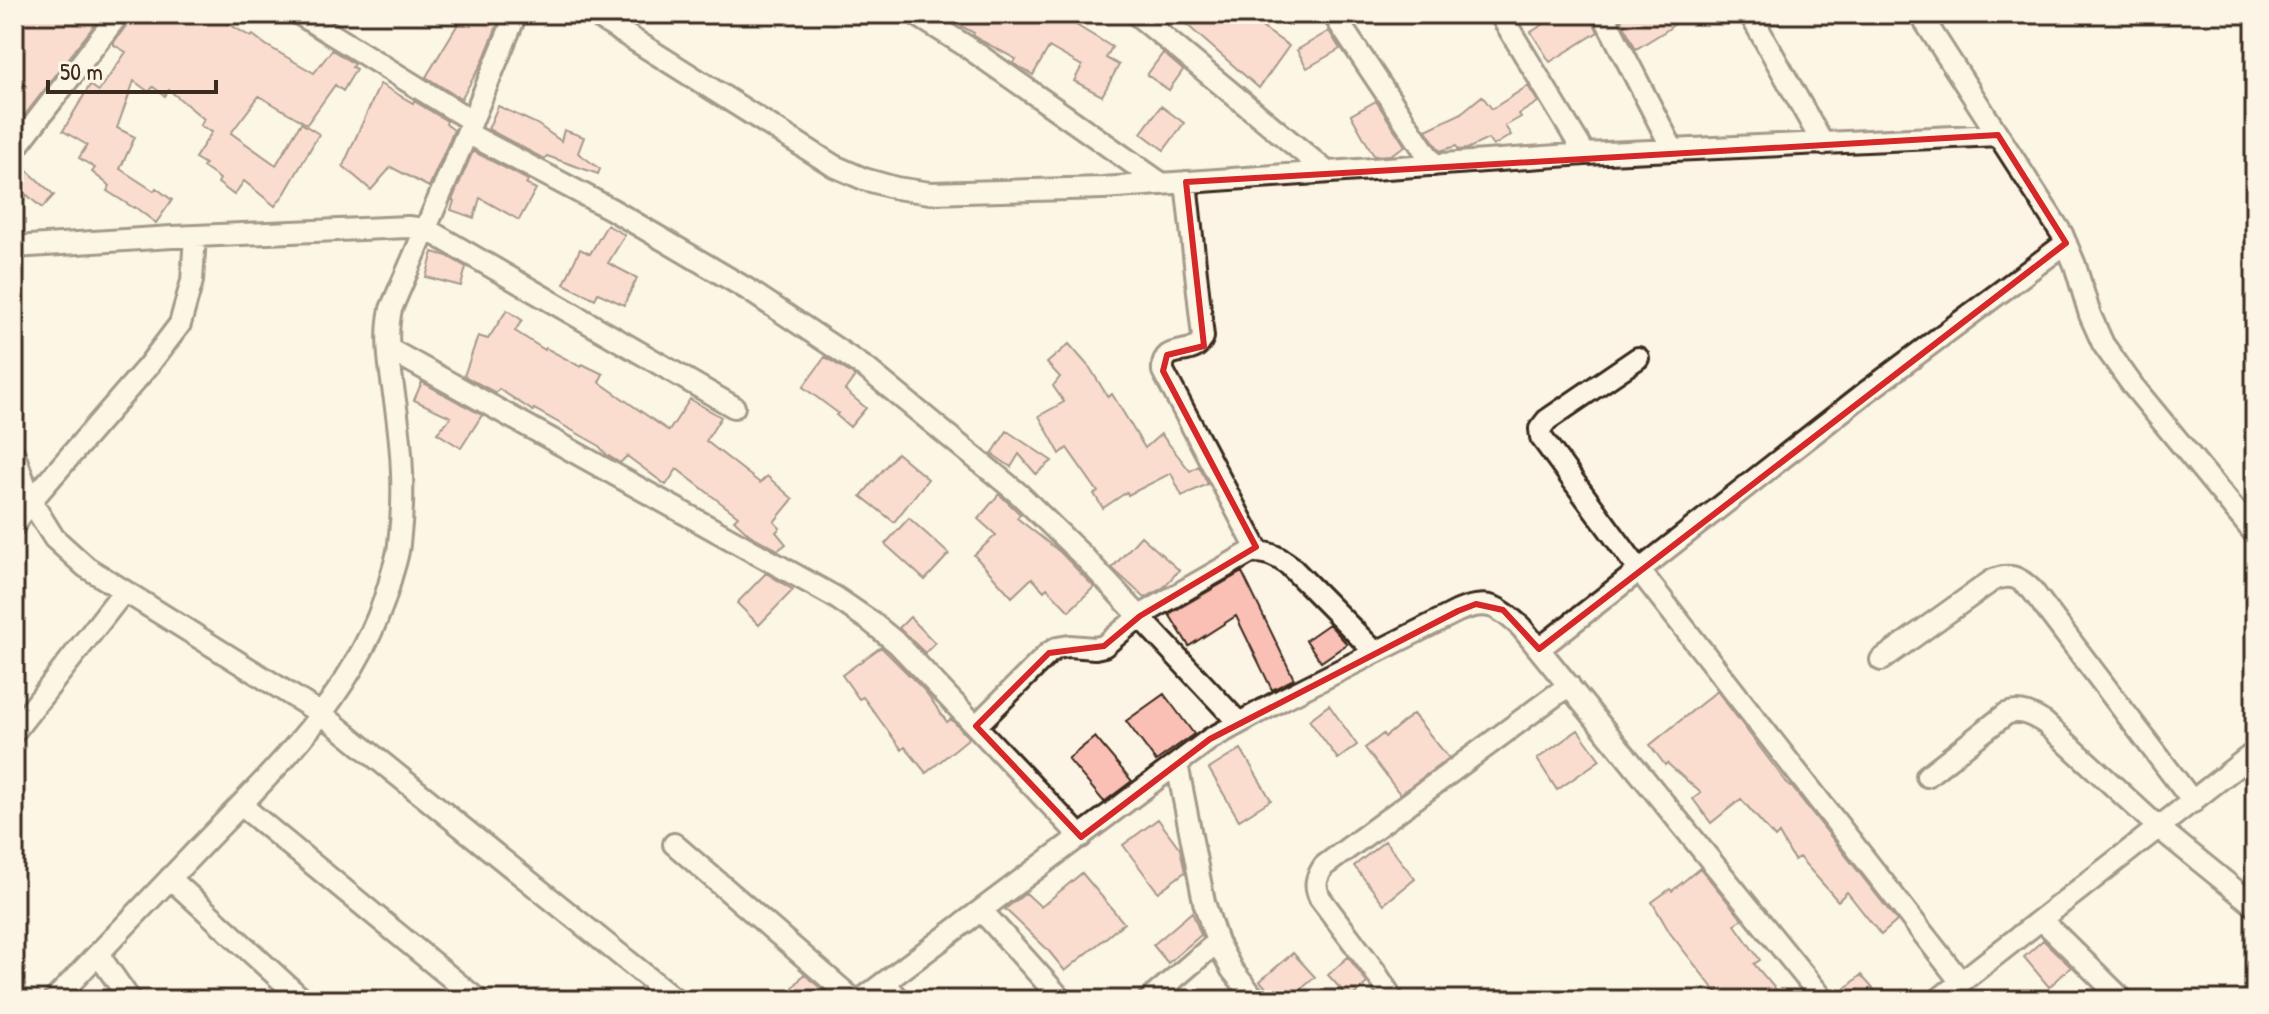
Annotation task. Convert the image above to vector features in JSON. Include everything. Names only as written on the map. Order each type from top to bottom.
[{"type":"street","points":[[14,150],[119,14]]},
{"type":"street","points":[[299,14],[470,127],[747,289],[867,369],[1019,494],[1084,557],[1239,723]]},
{"type":"street","points":[[54,1000],[323,715],[356,663],[383,605],[399,547],[402,502],[389,349],[391,309],[516,14]]},
{"type":"street","points":[[593,14],[834,166],[864,179],[930,193],[1103,188],[1585,154],[1998,135]]},
{"type":"street","points":[[915,14],[1162,184]]},
{"type":"street","points":[[1136,14],[1327,172]]},
{"type":"street","points":[[1333,14],[1434,165]]},
{"type":"street","points":[[1500,14],[1585,154]]},
{"type":"street","points":[[1603,14],[1673,150]]},
{"type":"street","points":[[1750,14],[1823,144]]},
{"type":"street","points":[[1920,14],[2062,234],[2103,344],[2133,386],[2255,534]]},
{"type":"street","points":[[1186,182],[1203,337],[1201,344],[1195,348],[1167,355],[1163,359],[1163,371],[1258,551]]},
{"type":"street","points":[[14,247],[195,236],[408,227],[426,229],[734,407]]},
{"type":"street","points":[[14,525],[180,324],[192,281],[195,236]]},
{"type":"street","points":[[1539,649],[1865,393],[2066,243]]},
{"type":"street","points":[[389,349],[835,597],[870,621],[898,644],[1081,837]]},
{"type":"street","points":[[1638,358],[1547,420],[1539,434],[1639,570],[1961,982]]},
{"type":"street","points":[[14,454],[31,501],[54,538],[86,567],[323,715],[676,1000]]},
{"type":"street","points":[[976,726],[1057,648],[1104,646],[1140,616],[1243,555],[1258,551],[1277,556],[1289,565],[1375,652]]},
{"type":"street","points":[[1881,660],[1993,580],[2002,576],[2021,579],[2193,802]]},
{"type":"street","points":[[14,732],[124,591]]},
{"type":"street","points":[[861,1000],[1210,739],[1375,652],[1476,604],[1503,610],[1521,627],[1824,1000]]},
{"type":"street","points":[[1393,1000],[1320,898],[1315,888],[1318,875],[1324,866],[1569,685]]},
{"type":"street","points":[[1927,776],[2006,714],[2021,712],[2035,717],[2159,828],[2255,906]]},
{"type":"street","points":[[1938,1000],[2255,752]]},
{"type":"street","points":[[1177,764],[1204,902],[1217,942],[1232,970],[1256,1000]]},
{"type":"street","points":[[241,805],[478,1000]]},
{"type":"street","points":[[674,844],[854,1000]]},
{"type":"street","points":[[170,878],[303,1000]]},
{"type":"street","points":[[982,911],[1062,1000]]},
{"type":"street","points":[[2042,920],[2123,1000]]},
{"type":"street","points":[[1149,1000],[1217,942]]},
{"type":"street","points":[[98,954],[130,1000]]},
{"type":"street","points":[[885,983],[900,1000]]},
{"type":"highlighted area","points":[[1998,135],[2066,243],[1539,649],[1503,610],[1476,604],[1458,611],[1210,739],[1081,837],[976,726],[1049,653],[1104,646],[1140,616],[1256,547],[1163,371],[1167,355],[1204,346],[1186,182]]},
{"type":"building","points":[[14,14],[103,14],[14,129],[14,97],[26,86],[14,75]]},
{"type":"building","points":[[132,14],[212,14],[314,73],[332,50],[354,64],[352,67],[356,69],[343,91],[335,85],[307,124],[259,96],[231,133],[276,165],[301,123],[319,134],[275,206],[244,181],[234,195],[218,183],[220,179],[195,158],[212,132],[200,126],[204,119],[169,90],[165,96],[153,87],[149,92],[134,81],[117,128],[135,137],[120,169],[172,200],[156,223],[107,191],[110,186],[92,172],[95,168],[79,158],[87,145],[63,131],[90,85],[99,91],[126,52],[114,42]]},
{"type":"building","points":[[464,14],[502,14],[482,63],[461,99],[426,77]]},
{"type":"building","points":[[939,14],[1058,14],[1112,47],[1106,58],[1119,65],[1102,96],[1074,81],[1082,66],[1049,47],[1033,75],[1013,63],[1016,59]]},
{"type":"building","points":[[1195,14],[1263,14],[1256,23],[1289,46],[1259,88],[1186,24]]},
{"type":"building","points":[[1560,14],[1590,14],[1598,32],[1550,62],[1531,32]]},
{"type":"building","points":[[1618,14],[1687,14],[1636,49]]},
{"type":"building","points":[[1329,31],[1340,49],[1307,68],[1297,50]]},
{"type":"building","points":[[1163,53],[1183,70],[1169,90],[1147,75]]},
{"type":"building","points":[[380,84],[447,121],[446,124],[454,130],[429,187],[391,167],[371,190],[343,166]]},
{"type":"building","points":[[1528,86],[1538,102],[1505,126],[1511,135],[1493,146],[1488,139],[1467,149],[1458,150],[1456,146],[1440,151],[1426,130],[1460,114],[1482,96],[1492,109]]},
{"type":"building","points":[[1376,101],[1405,146],[1390,155],[1374,156],[1351,115]]},
{"type":"building","points":[[498,106],[537,124],[561,141],[564,130],[584,137],[578,153],[600,169],[598,174],[547,156],[544,159],[488,129]]},
{"type":"building","points":[[1161,106],[1184,123],[1164,150],[1141,133]]},
{"type":"building","points":[[473,151],[528,180],[526,184],[536,189],[519,220],[480,198],[474,218],[451,210],[452,200]]},
{"type":"building","points":[[18,162],[54,195],[42,208],[27,195],[14,209],[14,163]]},
{"type":"building","points":[[607,225],[625,235],[608,263],[637,278],[624,305],[598,293],[595,299],[564,284],[580,249],[590,254]]},
{"type":"building","points":[[433,252],[466,267],[461,286],[426,277]]},
{"type":"building","points":[[507,310],[522,320],[515,331],[545,350],[603,374],[599,382],[669,431],[690,399],[721,417],[706,441],[760,483],[767,476],[793,499],[774,522],[780,528],[776,532],[786,544],[778,550],[750,535],[734,520],[738,516],[677,469],[666,485],[627,456],[620,463],[598,445],[533,411],[499,389],[496,393],[464,376],[478,336],[488,339]]},
{"type":"building","points":[[1069,344],[1090,368],[1108,397],[1112,394],[1145,448],[1161,434],[1190,471],[1199,466],[1208,484],[1182,496],[1171,473],[1128,495],[1127,492],[1103,508],[1094,494],[1098,492],[1067,448],[1060,454],[1039,416],[1064,402],[1053,386],[1060,377],[1047,363]]},
{"type":"building","points":[[825,357],[855,376],[845,390],[866,408],[850,427],[836,415],[838,413],[803,387]]},
{"type":"building","points":[[422,382],[482,415],[461,448],[437,433],[451,417],[414,400]]},
{"type":"building","points":[[1007,431],[1052,461],[1036,474],[1019,454],[1011,467],[992,454]]},
{"type":"building","points":[[897,453],[928,479],[894,522],[861,496]]},
{"type":"building","points":[[999,494],[1020,514],[1017,518],[1060,552],[1094,587],[1069,611],[1047,588],[1044,591],[1032,578],[1012,597],[974,555],[996,535],[978,519]]},
{"type":"building","points":[[909,518],[949,554],[925,580],[885,544]]},
{"type":"building","points":[[1141,536],[1179,570],[1164,587],[1145,598],[1112,568]]},
{"type":"building","points":[[1242,572],[1294,679],[1272,690],[1236,616],[1189,646],[1169,614]]},
{"type":"building","points":[[766,573],[793,590],[759,625],[737,603]]},
{"type":"building","points":[[910,617],[935,643],[925,653],[899,628]]},
{"type":"building","points":[[1329,624],[1347,644],[1321,662],[1306,640]]},
{"type":"building","points":[[881,647],[925,691],[947,722],[951,719],[969,738],[926,773],[905,747],[902,750],[863,697],[859,699],[842,675]]},
{"type":"building","points":[[1717,691],[1897,921],[1881,935],[1847,892],[1838,901],[1799,857],[1794,860],[1779,834],[1775,838],[1741,799],[1711,823],[1693,799],[1701,793],[1667,763],[1665,765],[1650,745]]},
{"type":"building","points":[[1164,694],[1194,734],[1156,761],[1126,721]]},
{"type":"building","points":[[1329,705],[1357,745],[1338,759],[1309,720]]},
{"type":"building","points":[[1413,714],[1449,758],[1400,794],[1365,748],[1383,734],[1385,737]]},
{"type":"building","points":[[1578,730],[1600,760],[1557,790],[1537,759]]},
{"type":"building","points":[[1095,737],[1132,781],[1104,802],[1068,759]]},
{"type":"building","points":[[1241,749],[1271,800],[1239,820],[1209,769]]},
{"type":"building","points":[[1158,819],[1180,849],[1185,872],[1158,892],[1123,845]]},
{"type":"building","points":[[1385,841],[1415,879],[1384,904],[1354,866]]},
{"type":"building","points":[[1700,868],[1742,919],[1735,925],[1760,960],[1754,964],[1778,992],[1768,1000],[1725,1000],[1670,933],[1652,902],[1670,889],[1672,891]]},
{"type":"building","points":[[1082,873],[1124,923],[1065,971],[1005,909],[1026,893],[1041,907]]},
{"type":"building","points":[[1192,912],[1201,935],[1168,963],[1153,945]]},
{"type":"building","points":[[2043,940],[2071,967],[2049,987],[2024,957]]},
{"type":"building","points":[[1293,953],[1315,977],[1289,1000],[1277,1000],[1260,981]]},
{"type":"building","points":[[1348,957],[1367,983],[1350,999],[1328,975]]},
{"type":"building","points":[[804,974],[834,1000],[783,1000]]},
{"type":"building","points":[[1861,975],[1883,1000],[1852,1000],[1844,990]]}]
